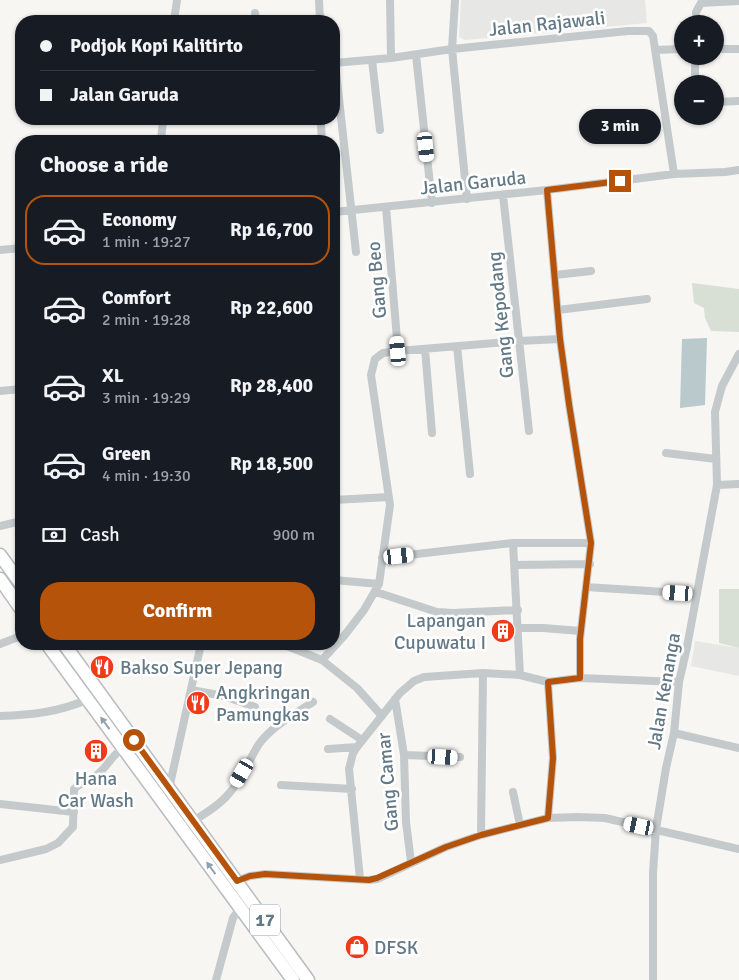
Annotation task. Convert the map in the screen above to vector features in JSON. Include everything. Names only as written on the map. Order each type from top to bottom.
[{"type":"highway","points":[[0,555],[15,576]]},
{"type":"highway","points":[[0,579],[15,600]]},
{"type":"highway","name":"17","points":[[51,650],[240,908],[287,962],[308,980]]},
{"type":"highway","name":"17","points":[[68,650],[237,881],[287,962],[293,980]]},
{"type":"street","points":[[175,15],[176,0]]},
{"type":"street","points":[[319,0],[320,15]]},
{"type":"street","points":[[390,0],[391,58]]},
{"type":"street","points":[[455,0],[452,49],[467,199]]},
{"type":"street","points":[[696,15],[700,3],[739,1]]},
{"type":"street","name":"Jalan Rajawali","points":[[340,63],[416,55],[452,49],[643,30],[649,31],[653,36],[674,174]]},
{"type":"street","points":[[724,49],[739,49]]},
{"type":"street","points":[[655,50],[674,50]]},
{"type":"street","points":[[416,55],[432,203]]},
{"type":"street","points":[[372,60],[380,130]]},
{"type":"street","points":[[724,102],[739,101]]},
{"type":"street","points":[[340,106],[356,252]]},
{"type":"street","points":[[321,125],[322,135]]},
{"type":"street","points":[[725,172],[739,170]]},
{"type":"street","points":[[725,172],[739,174]]},
{"type":"street","name":"Jalan Garuda","points":[[340,211],[432,203],[674,174],[725,172]]},
{"type":"street","points":[[547,190],[560,339],[591,543],[581,631],[580,678]]},
{"type":"street","name":"Gang Kepodang","points":[[503,195],[529,431]]},
{"type":"street","name":"Gang Beo","points":[[386,207],[398,351]]},
{"type":"street","points":[[0,250],[15,249]]},
{"type":"street","points":[[555,275],[591,271]]},
{"type":"street","points":[[558,310],[647,299]]},
{"type":"street","points":[[340,640],[377,588],[389,521],[389,496],[371,375],[375,359],[383,353],[398,351],[560,339]]},
{"type":"street","points":[[457,346],[470,474]]},
{"type":"street","points":[[424,349],[432,433]]},
{"type":"street","name":"Jalan Kenanga","points":[[653,980],[653,873],[656,829],[674,733],[679,682],[717,485],[715,412],[722,386],[739,354]]},
{"type":"street","points":[[0,391],[15,390]]},
{"type":"street","points":[[666,452],[716,459]]},
{"type":"street","points":[[717,485],[739,484]]},
{"type":"street","points":[[340,500],[389,496]]},
{"type":"street","points":[[0,526],[15,522]]},
{"type":"street","points":[[382,558],[513,543],[591,543]]},
{"type":"street","points":[[513,543],[520,674]]},
{"type":"street","points":[[515,565],[590,564]]},
{"type":"street","points":[[340,581],[377,588],[418,607],[437,612],[518,610]]},
{"type":"street","points":[[586,587],[697,594]]},
{"type":"street","points":[[519,628],[581,631]]},
{"type":"street","points":[[0,644],[15,638]]},
{"type":"street","points":[[170,789],[200,650]]},
{"type":"street","points":[[297,650],[322,660],[357,688],[382,716]]},
{"type":"street","points":[[322,660],[331,650]]},
{"type":"street","points":[[360,879],[350,769],[353,753],[395,699],[414,681],[424,677],[483,673],[520,674],[548,682],[580,678],[679,682]]},
{"type":"street","points":[[481,835],[483,673]]},
{"type":"street","points":[[548,682],[553,758],[548,818]]},
{"type":"street","points":[[191,690],[224,696],[255,707]]},
{"type":"street","points":[[0,716],[40,714],[88,699]]},
{"type":"street","name":"Gang Camar","points":[[395,699],[404,755],[406,822],[411,862]]},
{"type":"street","points":[[193,821],[213,808],[234,788],[259,744],[267,735],[313,702]]},
{"type":"street","points":[[330,720],[362,740]]},
{"type":"street","points":[[674,733],[739,748]]},
{"type":"street","points":[[328,749],[357,747]]},
{"type":"street","points":[[0,860],[46,849],[58,843],[73,828],[74,790],[79,784],[97,776],[116,752],[123,748]]},
{"type":"street","points":[[404,755],[460,757]]},
{"type":"street","points":[[281,785],[352,789]]},
{"type":"street","points":[[513,792],[520,825]]},
{"type":"street","points":[[0,804],[74,812]]},
{"type":"street","points":[[237,881],[250,876],[265,874],[360,879],[377,878],[446,847],[481,835],[548,818],[605,818],[739,849]]},
{"type":"street","points":[[216,980],[232,918],[240,908]]},
{"type":"shaded area","points":[[461,0],[645,0],[647,23],[465,40],[459,37]]},
{"type":"shaded area","points":[[692,283],[739,289],[739,332],[711,331],[705,318],[704,308],[694,303]]},
{"type":"shaded area","points":[[707,338],[705,405],[680,408],[682,339]]},
{"type":"shaded area","points":[[719,589],[739,589],[739,648],[719,643]]},
{"type":"shaded area","points":[[695,641],[739,648],[739,676],[691,666]]},
{"type":"place","name":"Lapangan Cupuwatu I","points":[[503,631]]},
{"type":"place","name":"Bakso Super Jepang","points":[[102,667]]},
{"type":"place","name":"Angkringan Pamungkas","points":[[198,703]]},
{"type":"place","name":"Hana Car Wash","points":[[96,751]]},
{"type":"place","name":"DFSK","points":[[357,947]]},
{"type":"route","points":[[134,740],[237,881],[250,876],[265,874],[369,880],[387,875],[446,847],[481,835],[548,818],[553,758],[548,682],[580,678],[580,639],[591,543],[560,339],[547,190],[620,181]]}]
